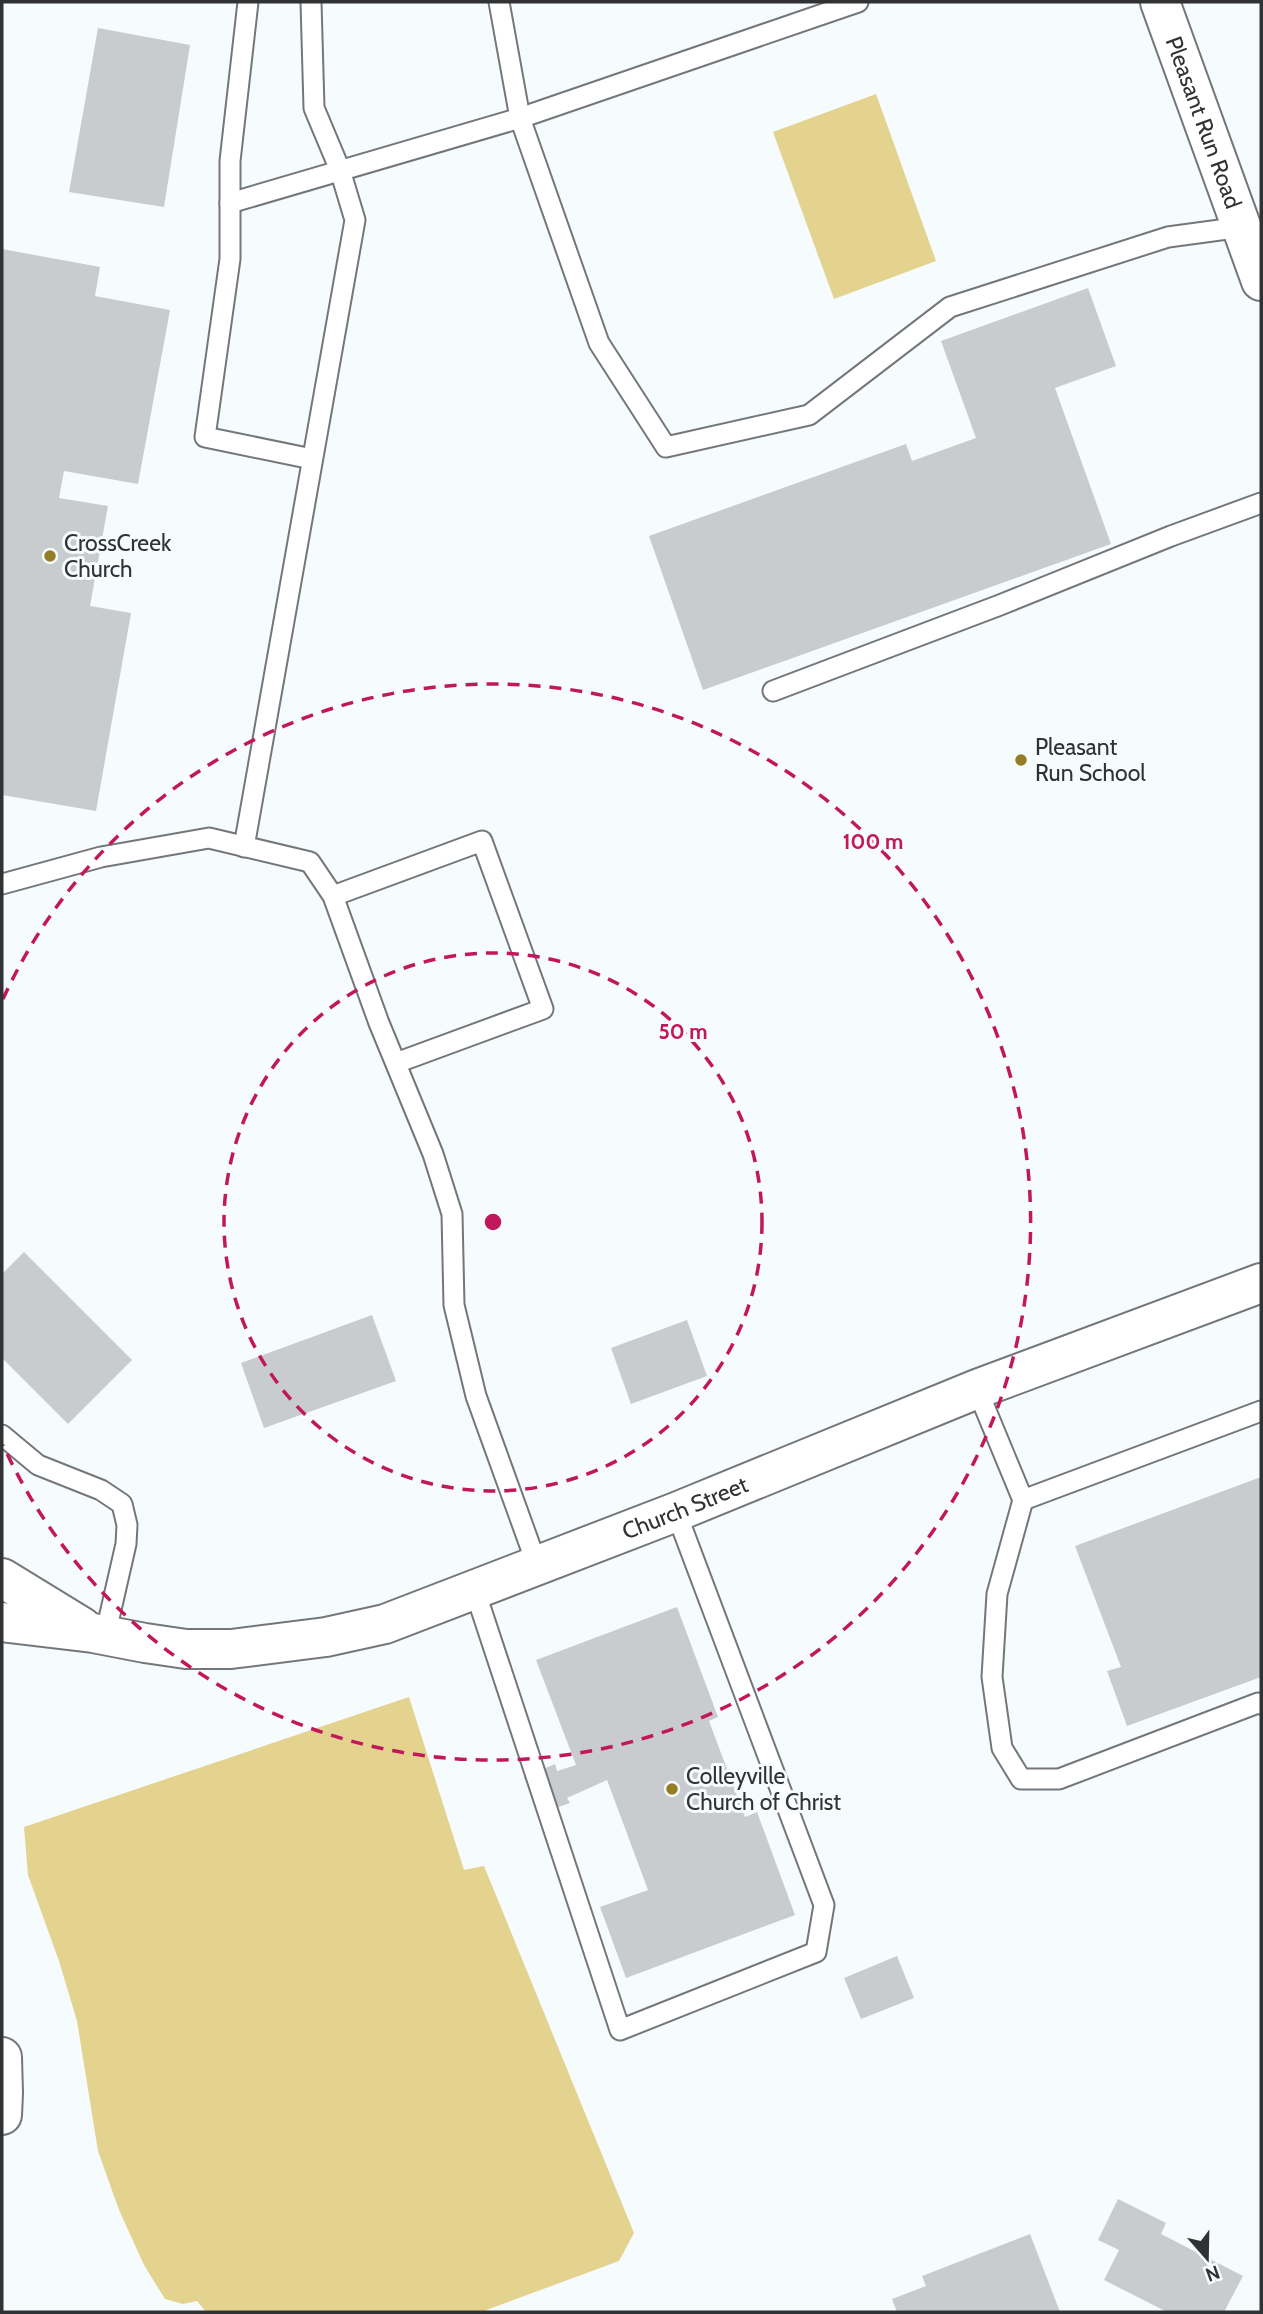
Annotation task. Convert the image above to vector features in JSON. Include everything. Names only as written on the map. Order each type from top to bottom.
[{"type":"street","name":"Pleasant Run Road","points":[[1160,2],[1251,223],[1261,281]]},
{"type":"street","name":"Church Street","points":[[2,1622],[99,1634],[186,1649],[277,1645],[385,1624],[676,1512],[977,1389],[1261,1283]]},
{"type":"street","name":"Church Street","points":[[2,1578],[99,1634]]},
{"type":"street","points":[[2,2057],[2,2115]]},
{"type":"lane","points":[[248,2],[230,161],[230,259],[205,437],[312,459]]},
{"type":"lane","points":[[244,847],[355,220],[340,170],[314,108],[311,2]]},
{"type":"lane","points":[[499,2],[520,118],[599,343],[666,447],[809,415],[950,307],[1168,237],[1251,223]]},
{"type":"lane","points":[[230,203],[520,118],[858,2]]},
{"type":"lane","points":[[772,691],[1261,503]]},
{"type":"lane","points":[[2,884],[101,857],[209,838],[310,862],[333,896],[379,1023],[433,1154],[452,1214],[454,1305],[476,1396],[537,1565]]},
{"type":"lane","points":[[333,896],[482,841],[543,1009],[396,1063]]},
{"type":"lane","points":[[977,1389],[1023,1500],[997,1594],[992,1676],[1002,1748],[1021,1779],[1059,1779],[1261,1704]]},
{"type":"lane","points":[[1023,1500],[1261,1411]]},
{"type":"lane","points":[[2,1435],[37,1465],[101,1490],[122,1504],[127,1525],[126,1544],[99,1634]]},
{"type":"lane","points":[[475,1591],[620,2030],[816,1952],[824,1905],[676,1512]]},
{"type":"shaded area","points":[[876,94],[936,261],[834,299],[773,132]]},
{"type":"shaded area","points":[[409,1697],[464,1870],[484,1866],[634,2233],[619,2261],[481,2312],[206,2312],[197,2301],[183,2304],[165,2299],[144,2265],[119,2210],[98,2151],[77,2021],[28,1875],[24,1827]]},
{"type":"building","points":[[98,28],[190,45],[164,207],[69,192]]},
{"type":"building","name":"CrossCreek Church","points":[[2,249],[100,267],[95,296],[170,310],[138,484],[64,471],[59,498],[108,506],[90,606],[131,613],[96,811],[2,795]]},
{"type":"building","points":[[1088,288],[1116,366],[1055,388],[1111,544],[703,690],[649,536],[906,444],[912,461],[976,438],[941,341]]},
{"type":"building","points":[[24,1252],[132,1360],[68,1424],[2,1358],[2,1274]]},
{"type":"building","points":[[372,1315],[396,1381],[264,1428],[241,1363]]},
{"type":"building","points":[[687,1320],[707,1376],[631,1404],[611,1348]]},
{"type":"building","points":[[1261,1477],[1261,1677],[1127,1726],[1107,1671],[1121,1667],[1075,1546]]},
{"type":"building","name":"Colleyville Church of Christ","points":[[677,1607],[718,1717],[709,1721],[745,1817],[757,1812],[795,1915],[626,1978],[600,1907],[648,1890],[607,1780],[567,1798],[570,1803],[539,1814],[524,1777],[555,1764],[557,1771],[576,1765],[536,1660]]},
{"type":"building","points":[[897,1956],[914,1998],[861,2019],[844,1978]]},
{"type":"building","points":[[1118,2199],[1166,2223],[1161,2234],[1243,2276],[1224,2312],[1167,2312],[1104,2280],[1119,2250],[1098,2240]]},
{"type":"building","points":[[1030,2234],[1060,2312],[897,2312],[892,2299],[926,2286],[922,2276]]},
{"type":"place","name":"CrossCreek Church","points":[[50,556]]},
{"type":"place","name":"Pleasant Run School","points":[[1021,760]]},
{"type":"place","name":"Colleyville Church of Christ","points":[[672,1789]]}]
